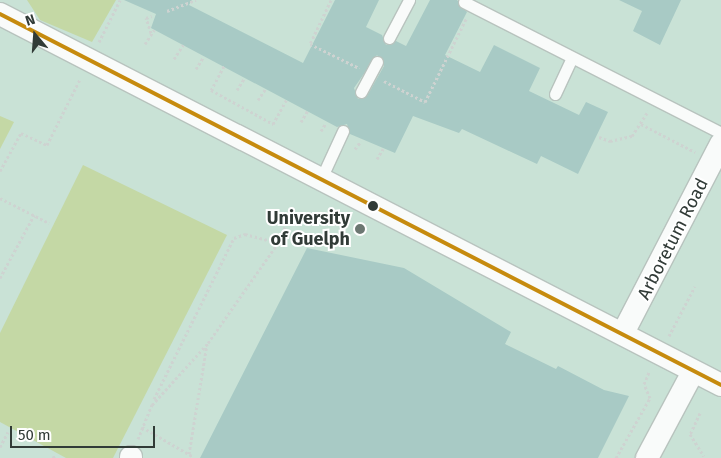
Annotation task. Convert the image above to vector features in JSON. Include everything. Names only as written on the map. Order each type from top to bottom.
[{"type":"street","points":[[0,4],[2,0]]},
{"type":"street","points":[[0,14],[320,181],[623,332],[693,372],[721,385]]},
{"type":"street","name":"Arboretum Road","points":[[623,332],[721,144]]},
{"type":"street","points":[[647,458],[693,372]]},
{"type":"lane","points":[[389,38],[409,0]]},
{"type":"lane","points":[[464,2],[721,133]]},
{"type":"lane","points":[[555,94],[572,58]]},
{"type":"lane","points":[[361,92],[377,62]]},
{"type":"lane","points":[[320,181],[343,131]]},
{"type":"path","points":[[0,171],[21,133],[47,146],[120,0]]},
{"type":"path","points":[[167,12],[196,0]]},
{"type":"path","points":[[145,44],[152,31],[146,18],[152,16]]},
{"type":"path","points":[[174,59],[183,45]]},
{"type":"path","points":[[196,69],[204,56]]},
{"type":"path","points":[[224,66],[211,90],[273,124],[287,99]]},
{"type":"path","points":[[237,90],[245,77]]},
{"type":"path","points":[[258,100],[266,88]]},
{"type":"path","points":[[599,136],[622,139],[632,136],[655,100]]},
{"type":"path","points":[[301,122],[308,110]]},
{"type":"path","points":[[321,131],[326,123]]},
{"type":"path","points":[[641,124],[696,153]]},
{"type":"path","points":[[356,149],[361,140]]},
{"type":"path","points":[[377,159],[383,148]]},
{"type":"path","points":[[0,198],[49,223]]},
{"type":"path","points":[[152,404],[208,343],[278,243],[293,207]]},
{"type":"path","points":[[0,278],[34,215]]},
{"type":"path","points":[[131,458],[152,404],[234,238],[246,234],[278,243]]},
{"type":"path","points":[[667,339],[695,286]]},
{"type":"path","points":[[142,427],[190,455],[208,343]]},
{"type":"path","points":[[616,458],[650,398],[644,384],[650,372]]},
{"type":"path","points":[[700,413],[690,434],[704,456]]},
{"type":"path","points":[[0,447],[8,432]]},
{"type":"shaded area","name":"University of Guelph","points":[[0,0],[721,0],[721,458],[0,458]]},
{"type":"green space","points":[[27,0],[116,0],[92,42],[40,20]]},
{"type":"green space","points":[[0,116],[14,122],[0,149]]},
{"type":"green space","points":[[83,165],[227,235],[113,458],[66,458],[0,422],[0,333]]},
{"type":"building","points":[[124,0],[192,0],[189,5],[303,63],[335,0],[379,0],[366,27],[382,35],[386,45],[396,41],[406,46],[430,0],[457,0],[467,12],[445,55],[480,72],[494,45],[540,68],[529,91],[579,115],[586,102],[608,112],[578,174],[541,156],[537,164],[462,129],[459,133],[413,116],[395,153],[350,134],[347,124],[337,127],[151,28],[156,14]],"holes":[[[377,55],[384,66],[367,96],[358,99],[354,88]]]},
{"type":"building","points":[[619,0],[681,0],[660,45],[633,31],[642,11]]},
{"type":"building","points":[[307,248],[404,268],[511,332],[505,344],[556,369],[558,366],[604,390],[629,396],[598,458],[200,458]]},
{"type":"transit line","points":[[0,14],[721,385]]},
{"type":"place","name":"University of Guelph","points":[[360,229]]}]
